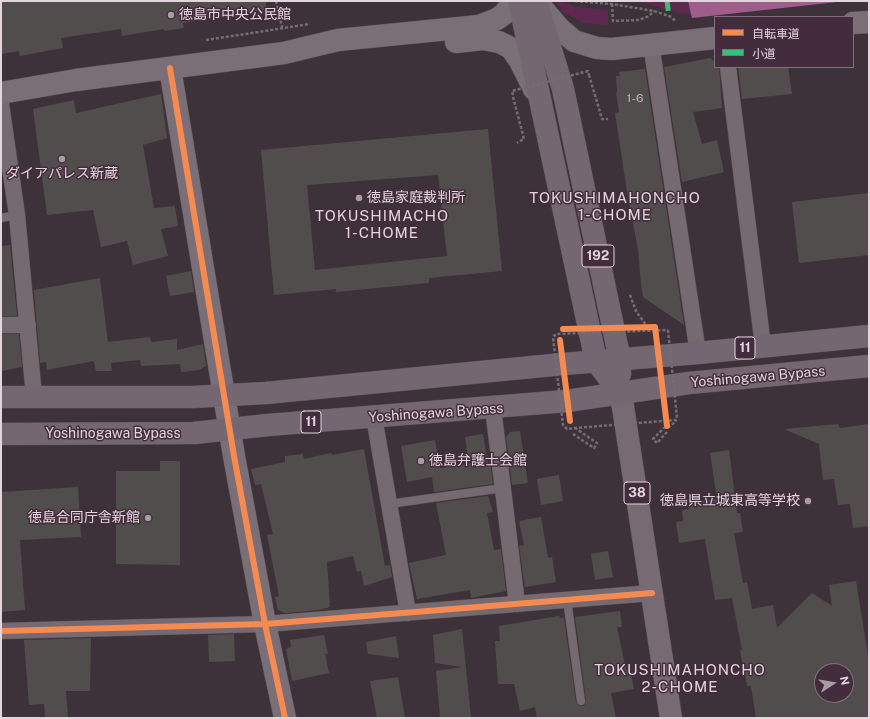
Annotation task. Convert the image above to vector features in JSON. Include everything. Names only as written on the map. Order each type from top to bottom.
[{"type":"highway","name":"192","points":[[531,1],[532,60],[596,362],[621,394]]},
{"type":"highway","name":"192","points":[[531,1],[563,89],[620,360],[621,394]]},
{"type":"highway","name":"Yoshinogawa Bypass","points":[[1,397],[193,397],[266,393],[869,336]]},
{"type":"highway","name":"Yoshinogawa Bypass","points":[[1,434],[194,434],[374,417],[493,408],[568,408],[621,394],[662,387],[869,366]]},
{"type":"main road","name":"38","points":[[621,394],[671,718]]},
{"type":"street","points":[[1,93],[76,80],[284,53],[338,40],[479,26],[497,19],[504,14],[514,1]]},
{"type":"street","points":[[531,1],[574,41],[598,48],[714,38]]},
{"type":"street","points":[[854,23],[869,22]]},
{"type":"street","points":[[284,53],[338,53],[482,39],[499,42],[511,48],[520,61],[539,98]]},
{"type":"street","points":[[654,57],[698,353]]},
{"type":"street","points":[[170,68],[230,430],[265,624],[285,718]]},
{"type":"street","points":[[728,68],[764,346]]},
{"type":"street","points":[[1,104],[17,216],[34,396]]},
{"type":"street","points":[[1,325],[28,326]]},
{"type":"street","points":[[493,408],[517,604]]},
{"type":"street","points":[[374,417],[408,613]]},
{"type":"street","points":[[1,631],[265,624],[652,593]]},
{"type":"lane","points":[[1,218],[17,216]]},
{"type":"lane","points":[[389,504],[503,488]]},
{"type":"lane","points":[[567,600],[581,700]]},
{"type":"path","points":[[276,1],[282,27]]},
{"type":"path","points":[[574,1],[612,4],[654,11],[679,22]]},
{"type":"path","points":[[612,4],[613,21],[639,20],[649,16],[654,11]]},
{"type":"path","points":[[517,143],[524,139],[512,91],[588,71],[602,119],[608,119]]},
{"type":"path","points":[[630,295],[636,312],[648,328]]},
{"type":"path","points":[[563,329],[655,327],[658,356]]},
{"type":"path","points":[[662,387],[667,429],[657,443],[654,439],[664,428],[671,426],[676,420],[677,418],[668,330],[556,334],[553,337],[563,425],[567,428],[575,428],[676,420]]},
{"type":"path","points":[[560,340],[568,408]]},
{"type":"path","points":[[573,434],[594,448],[597,443],[575,428]]},
{"type":"shaded area","points":[[554,1],[561,1],[576,7],[608,10],[608,25],[583,23],[564,12]]},
{"type":"shaded area","points":[[636,1],[850,1],[684,14]]},
{"type":"shaded area","points":[[688,1],[846,1],[692,18]]},
{"type":"building","points":[[1,1],[266,1],[266,10],[183,23],[184,28],[164,31],[164,29],[122,36],[121,29],[61,38],[63,48],[20,56],[19,51],[1,54]]},
{"type":"building","points":[[710,58],[714,61],[714,68],[719,68],[722,108],[693,112],[702,144],[717,140],[724,172],[682,182],[664,67]]},
{"type":"building","points":[[738,68],[788,68],[792,94],[742,99]]},
{"type":"building","points":[[645,69],[684,325],[643,297],[641,284],[638,249],[628,198],[615,113],[619,112],[616,93],[616,76],[620,76],[619,72]]},
{"type":"building","points":[[161,94],[167,138],[143,145],[154,208],[175,206],[178,226],[161,229],[168,256],[133,265],[127,241],[101,247],[93,210],[47,215],[33,109],[74,100],[76,113]]},
{"type":"building","points":[[488,129],[502,271],[429,278],[429,283],[336,292],[336,289],[274,295],[261,150]],"holes":[[[438,175],[447,256],[315,270],[307,185]]]},
{"type":"building","points":[[869,193],[869,255],[799,263],[792,202]]},
{"type":"building","points":[[10,245],[17,316],[1,316],[1,246]]},
{"type":"building","points":[[191,271],[194,292],[170,296],[166,276]]},
{"type":"building","points":[[100,278],[108,342],[150,337],[151,342],[177,339],[177,350],[203,344],[206,366],[199,370],[181,372],[180,364],[141,366],[140,360],[111,363],[112,371],[96,371],[94,361],[47,370],[46,362],[40,363],[34,290]]},
{"type":"building","points":[[1,334],[19,334],[22,367],[2,371]]},
{"type":"building","points":[[838,424],[840,428],[869,424],[869,526],[853,528],[850,504],[838,505],[834,479],[823,480],[819,444],[784,429]]},
{"type":"building","points":[[520,431],[528,483],[512,485],[506,437],[510,432]]},
{"type":"building","points":[[483,434],[488,464],[490,461],[493,484],[434,492],[432,477],[407,482],[401,446],[435,440],[440,468],[469,464],[465,437]]},
{"type":"building","points":[[364,449],[385,566],[390,565],[392,577],[364,586],[361,571],[357,572],[353,556],[327,562],[330,607],[319,610],[285,613],[278,610],[275,597],[279,596],[267,535],[273,534],[261,484],[255,485],[251,469],[285,462],[285,456],[303,454],[304,459],[331,453],[332,455]]},
{"type":"building","points":[[729,450],[737,513],[740,513],[743,532],[734,533],[743,583],[747,582],[752,609],[773,605],[777,628],[812,593],[832,606],[829,585],[856,581],[869,662],[869,718],[756,718],[751,686],[747,686],[745,674],[744,675],[740,650],[742,650],[732,598],[715,600],[705,539],[679,543],[676,522],[683,521],[682,510],[689,509],[688,503],[717,499],[710,453]]},
{"type":"building","name":"徳島合同庁舎新館","points":[[160,461],[180,461],[180,565],[116,564],[116,471],[160,471]]},
{"type":"building","points":[[559,475],[563,501],[541,505],[537,479]]},
{"type":"building","points":[[78,487],[81,537],[20,540],[25,610],[1,612],[1,492]]},
{"type":"building","points":[[488,496],[493,512],[487,513],[494,550],[501,549],[506,591],[471,598],[470,590],[417,599],[409,563],[446,555],[436,503]]},
{"type":"building","points":[[541,517],[548,558],[552,557],[556,582],[525,587],[519,546],[524,545],[519,521]]},
{"type":"building","points":[[608,551],[613,577],[595,580],[591,554]]},
{"type":"building","points":[[620,611],[622,627],[617,627],[626,670],[630,670],[634,689],[611,693],[616,718],[537,718],[535,707],[520,711],[514,684],[498,684],[495,641],[500,641],[499,626],[559,616],[560,618],[564,618],[576,702],[579,706],[584,706],[586,700],[575,617]]},
{"type":"building","points":[[462,629],[471,718],[440,718],[436,671],[462,667],[435,663],[433,635]]},
{"type":"building","points":[[234,634],[235,661],[209,662],[208,635]]},
{"type":"building","points":[[324,635],[328,654],[325,654],[329,673],[292,681],[286,649],[291,647],[290,640]]},
{"type":"building","points":[[396,636],[399,658],[368,654],[366,642]]},
{"type":"building","points":[[91,638],[90,691],[66,691],[68,718],[45,718],[44,704],[29,705],[24,640]]},
{"type":"building","points":[[398,677],[405,718],[377,718],[370,681]]},
{"type":"marked path","points":[[667,1],[669,16]]},
{"type":"cycle path","points":[[170,68],[234,456],[265,624],[285,718]]},
{"type":"cycle path","points":[[563,329],[655,327],[667,426]]},
{"type":"cycle path","points":[[560,340],[570,421]]},
{"type":"cycle path","points":[[1,631],[265,624],[652,593]]},
{"type":"place","name":"徳島市中央公民館","points":[[171,15]]},
{"type":"place","name":"ダイアパレス新蔵","points":[[62,159]]},
{"type":"place","name":"徳島家庭裁判所","points":[[359,198]]},
{"type":"place","name":"徳島弁護士会館","points":[[421,461]]},
{"type":"place","name":"徳島県立城東高等学校","points":[[808,501]]},
{"type":"place","name":"徳島合同庁舎新館","points":[[148,518]]},
{"type":"district","name":"TOKUSHIMAHONCHO 1-CHOME","points":[[615,206]]},
{"type":"district","name":"TOKUSHIMACHO 1-CHOME","points":[[382,224]]},
{"type":"district","name":"TOKUSHIMAHONCHO 2-CHOME","points":[[680,678]]}]
